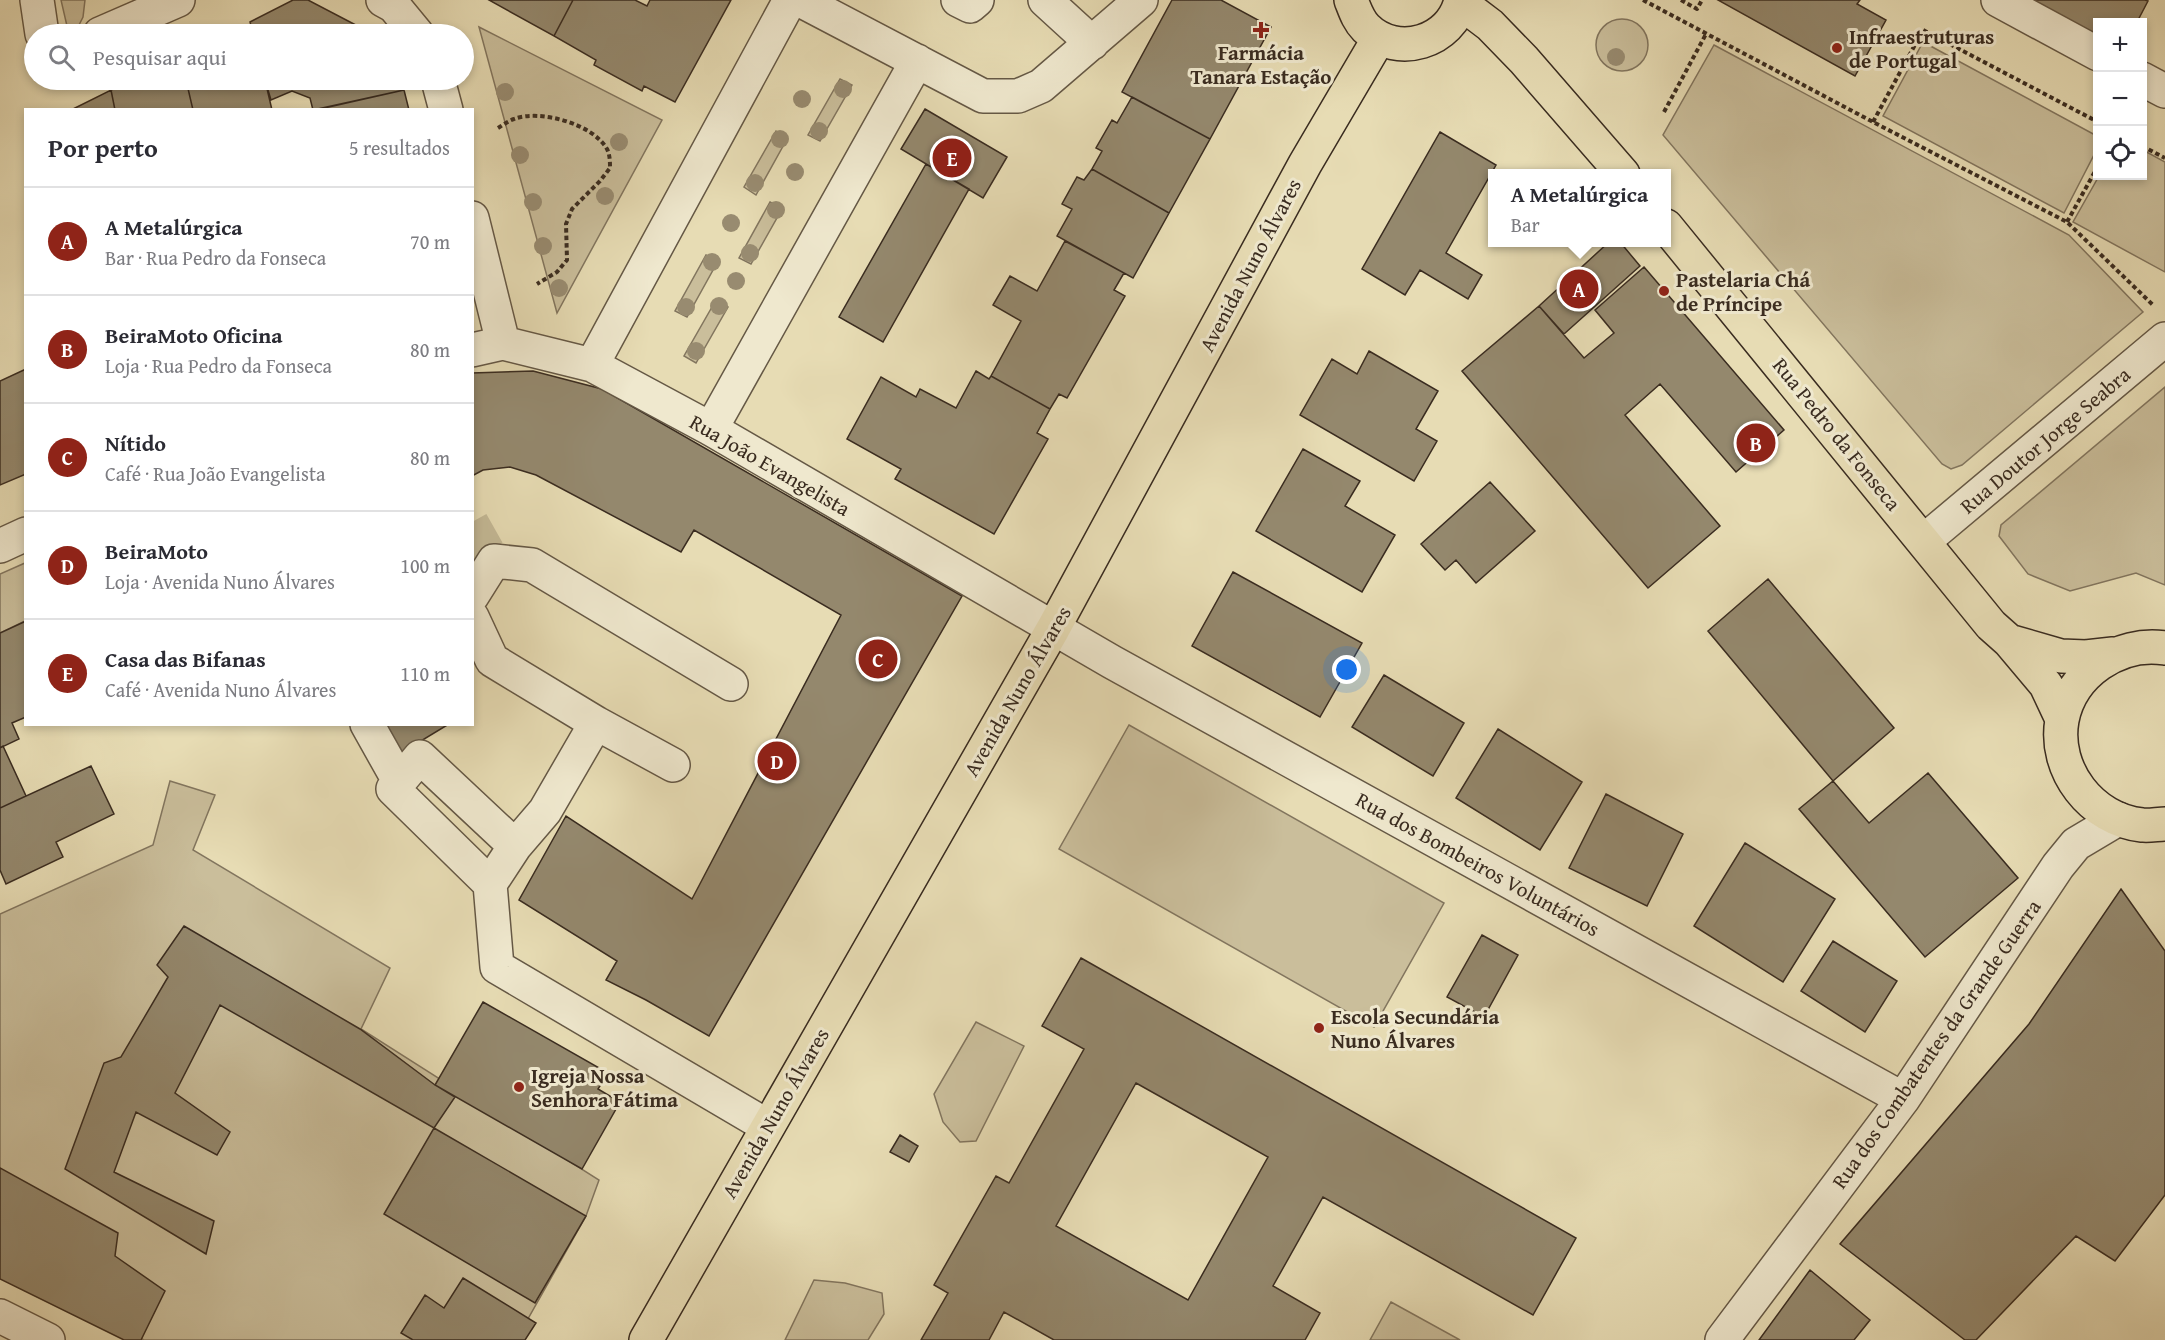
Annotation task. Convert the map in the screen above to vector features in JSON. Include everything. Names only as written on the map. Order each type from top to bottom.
[{"type":"main road","points":[[1351,0],[1366,28],[1379,38],[1396,44],[1412,45],[1428,40],[1443,31],[1454,19],[1461,2],[1490,25],[1524,60],[1619,169]]},
{"type":"main road","name":"Avenida Nuno Álvares","points":[[646,1340],[1053,629],[1305,164],[1379,38]]},
{"type":"main road","name":"Rua Pedro da Fonseca","points":[[1671,232],[1991,625],[2009,641],[2046,685],[2062,719]]},
{"type":"main road","name":"Rua Pedro da Fonseca","points":[[2009,641],[2061,656],[2086,657],[2114,654],[2137,648],[2165,648]]},
{"type":"main road","points":[[2114,654],[2090,670],[2072,692],[2062,719],[2061,744],[2067,768],[2079,790],[2096,807],[2118,819],[2142,825],[2165,824]]},
{"type":"street","points":[[37,0],[41,24]]},
{"type":"street","points":[[123,24],[178,0]]},
{"type":"street","points":[[383,0],[394,6],[409,24]]},
{"type":"street","points":[[592,365],[790,0]]},
{"type":"street","points":[[800,0],[983,96],[1018,96],[1041,86],[1141,0]]},
{"type":"street","points":[[958,0],[970,6],[977,0]]},
{"type":"street","points":[[1045,0],[1092,43]]},
{"type":"street","points":[[1998,0],[2093,52]]},
{"type":"street","points":[[711,429],[917,61]]},
{"type":"street","points":[[2147,82],[2165,91]]},
{"type":"street","points":[[441,90],[445,108]]},
{"type":"street","points":[[474,234],[488,346]]},
{"type":"street","name":"Rua Doutor Jorge Seabra","points":[[1923,541],[2165,339]]},
{"type":"street","name":"Rua João Evangelista","points":[[488,346],[592,365],[711,429],[1053,629]]},
{"type":"street","points":[[0,546],[24,535]]},
{"type":"street","points":[[474,593],[494,561],[532,565],[731,684]]},
{"type":"street","points":[[474,621],[492,660],[596,723],[673,765]]},
{"type":"street","name":"Rua dos Bombeiros Voluntários","points":[[1053,629],[1903,1099]]},
{"type":"street","points":[[490,884],[515,846],[545,812],[596,723]]},
{"type":"street","points":[[368,726],[399,780]]},
{"type":"street","points":[[515,846],[420,758],[393,789],[490,884],[497,967],[767,1126]]},
{"type":"street","name":"Rua dos Combatentes da Grande Guerra","points":[[1722,1340],[1903,1099],[2058,866],[2076,844],[2118,819]]},
{"type":"street","points":[[0,1316],[48,1340]]},
{"type":"path","points":[[1642,0],[2067,222],[2154,306]]},
{"type":"path","points":[[1681,0],[1697,9],[1702,0]]},
{"type":"path","points":[[1873,122],[1923,30],[2093,120]]},
{"type":"path","points":[[1664,112],[1706,34]]},
{"type":"path","points":[[498,128],[514,119],[527,116],[566,120],[600,140],[608,151],[610,168],[572,208],[567,224],[567,260],[557,273],[537,284]]},
{"type":"path","points":[[2147,149],[2165,158]]},
{"type":"path","points":[[2067,222],[2093,173]]},
{"type":"shaded area","points":[[61,0],[85,0],[83,17],[80,24],[67,24]]},
{"type":"shaded area","points":[[1622,19],[1632,21],[1640,27],[1646,35],[1648,45],[1646,55],[1640,63],[1632,69],[1622,71],[1612,69],[1604,63],[1598,55],[1596,45],[1598,35],[1604,27],[1612,21]]},
{"type":"shaded area","points":[[479,27],[662,120],[557,313]]},
{"type":"shaded area","points":[[1923,42],[2093,134],[2093,157],[2064,213],[1883,116]]},
{"type":"shaded area","points":[[1714,45],[2069,235],[2143,312],[1962,465],[1951,469],[1942,464],[1663,135]]},
{"type":"shaded area","points":[[840,79],[852,85],[820,141],[808,135]]},
{"type":"shaded area","points":[[776,131],[787,139],[756,195],[744,187]]},
{"type":"shaded area","points":[[2147,152],[2165,162],[2165,272],[2073,222],[2097,180],[2147,180]]},
{"type":"shaded area","points":[[770,202],[782,209],[751,264],[739,258]]},
{"type":"shaded area","points":[[706,255],[718,261],[687,317],[675,311]]},
{"type":"shaded area","points":[[716,300],[728,307],[696,363],[684,356]]},
{"type":"shaded area","points":[[2165,387],[2165,585],[2136,573],[2070,591],[2028,574],[1999,536],[2001,525]]},
{"type":"shaded area","points":[[24,563],[24,621],[0,633],[0,574]]},
{"type":"shaded area","points":[[1129,725],[1444,903],[1374,1027],[1059,849]]},
{"type":"shaded area","points":[[170,781],[215,795],[193,850],[390,968],[361,1029],[599,1180],[586,1216],[516,1340],[144,1340],[0,1268],[0,914],[153,845]]},
{"type":"shaded area","points":[[976,1022],[1024,1046],[976,1141],[960,1142],[943,1122],[934,1094]]},
{"type":"shaded area","points":[[814,1280],[845,1283],[882,1293],[884,1314],[868,1340],[785,1340]]},
{"type":"shaded area","points":[[1391,1302],[1460,1340],[1370,1340]]},
{"type":"building","points":[[293,0],[308,0],[354,24],[250,24],[250,22]]},
{"type":"building","points":[[489,0],[573,0],[554,36]]},
{"type":"building","points":[[573,0],[635,0],[647,6],[650,0],[731,0],[675,102],[644,86],[642,91],[594,65],[596,60],[554,36]]},
{"type":"building","points":[[1172,0],[1221,0],[1271,27],[1210,139],[1122,92]]},
{"type":"building","name":"Infraestruturas de Portugal","points":[[1718,0],[1860,0],[1857,4],[1886,20],[1855,76]]},
{"type":"building","points":[[2025,0],[2148,1],[2139,18],[2093,18],[2093,35]]},
{"type":"building","points":[[111,90],[188,90],[193,108],[115,108]]},
{"type":"building","points":[[111,90],[115,108],[75,108]]},
{"type":"building","points":[[188,90],[267,90],[272,108],[193,108]]},
{"type":"building","points":[[268,90],[404,90],[322,108],[312,108],[310,98],[292,91],[271,100]]},
{"type":"building","points":[[404,90],[408,108],[324,108]]},
{"type":"building","points":[[1132,97],[1210,139],[1169,213],[1092,169],[1102,151],[1096,148],[1112,120],[1117,123]]},
{"type":"building","points":[[925,109],[1007,157],[983,198],[901,149]]},
{"type":"building","points":[[1440,132],[1496,165],[1494,169],[1488,169],[1488,179],[1446,253],[1482,275],[1468,299],[1420,270],[1405,295],[1362,269]]},
{"type":"building","points":[[926,164],[969,189],[883,342],[839,317]]},
{"type":"building","points":[[1092,169],[1169,213],[1133,278],[1057,236],[1072,209],[1062,204],[1077,177],[1084,180]]},
{"type":"building","points":[[1065,241],[1124,273],[1114,290],[1125,296],[1067,398],[1059,394],[1050,409],[991,376],[1021,321],[993,305],[1010,276],[1037,291]]},
{"type":"building","points":[[1604,247],[1624,247],[1640,266],[1564,334],[1539,306]]},
{"type":"building","points":[[1644,267],[1784,430],[1736,472],[1660,384],[1625,415],[1720,526],[1648,588],[1462,371],[1539,306],[1584,358],[1614,333],[1595,310]]},
{"type":"building","points":[[1369,351],[1438,391],[1416,429],[1437,441],[1414,481],[1300,415],[1332,359],[1357,374]]},
{"type":"building","points":[[24,370],[24,475],[0,485],[0,381]]},
{"type":"building","points":[[533,371],[602,389],[962,596],[709,1036],[606,980],[617,961],[519,900],[566,816],[692,899],[841,615],[694,530],[681,552],[536,475],[510,467],[483,470],[474,475],[474,373]]},
{"type":"building","points":[[976,371],[989,379],[991,376],[1050,409],[1037,433],[1048,439],[994,534],[895,479],[901,469],[847,439],[881,377],[916,397],[920,389],[956,408]]},
{"type":"building","points":[[1303,449],[1360,481],[1345,506],[1395,535],[1362,592],[1256,531]]},
{"type":"building","points":[[1490,482],[1535,531],[1476,583],[1456,560],[1445,570],[1421,544]]},
{"type":"building","points":[[1233,572],[1362,643],[1320,717],[1192,646]]},
{"type":"building","points":[[1768,579],[1894,728],[1833,781],[1708,631]]},
{"type":"building","points":[[24,622],[24,718],[12,723],[19,739],[0,748],[0,633]]},
{"type":"building","points":[[1384,675],[1464,723],[1433,776],[1352,727]]},
{"type":"building","points":[[368,726],[446,726],[388,761]]},
{"type":"building","points":[[1498,729],[1582,782],[1540,850],[1456,798]]},
{"type":"building","points":[[3,746],[26,796],[0,808],[0,748]]},
{"type":"building","points":[[91,766],[114,814],[56,842],[63,857],[6,884],[0,870],[0,808]]},
{"type":"building","points":[[1928,773],[2018,878],[1925,957],[1799,809],[1833,781],[1869,823]]},
{"type":"building","points":[[1606,794],[1683,834],[1647,906],[1569,868]]},
{"type":"building","points":[[1745,843],[1835,899],[1783,982],[1694,926]]},
{"type":"building","points":[[2121,889],[2165,951],[2165,1195],[2115,1261],[2076,1236],[1976,1340],[1965,1340],[1840,1244],[2029,1024]]},
{"type":"building","points":[[184,926],[360,1029],[435,1085],[455,1097],[434,1128],[220,1005],[175,1093],[230,1132],[217,1155],[136,1112],[114,1172],[214,1221],[206,1254],[65,1169],[104,1063],[121,1057],[168,977],[157,965]]},
{"type":"building","points":[[1482,935],[1518,955],[1484,1017],[1447,997]]},
{"type":"building","points":[[1833,941],[1897,981],[1865,1032],[1801,991]]},
{"type":"building","points":[[1081,958],[1576,1238],[1533,1315],[1323,1197],[1273,1286],[1320,1313],[1305,1340],[1054,1340],[1004,1312],[989,1340],[921,1340],[948,1293],[934,1285],[996,1176],[1009,1183],[1084,1049],[1042,1026]],"holes":[[[1136,1083],[1268,1157],[1188,1300],[1056,1226]]]},
{"type":"building","name":"Igreja Nossa Senhora Fátima","points":[[483,1002],[608,1073],[598,1089],[620,1102],[582,1169],[435,1085]]},
{"type":"building","points":[[434,1128],[586,1216],[535,1303],[384,1214]]},
{"type":"building","points":[[900,1135],[918,1146],[909,1162],[890,1152]]},
{"type":"building","points":[[0,1168],[118,1233],[115,1256],[165,1291],[141,1340],[124,1340],[0,1279]]},
{"type":"building","points":[[1810,1270],[1870,1320],[1854,1340],[1759,1340]]},
{"type":"building","points":[[463,1278],[536,1323],[525,1340],[413,1340],[401,1333],[425,1295],[444,1308]]},
{"type":"tunnel","points":[[474,526],[494,561]]},
{"type":"place","name":"Farmácia Tanara Estação","points":[[1261,30]]},
{"type":"place","name":"Infraestruturas de Portugal","points":[[1837,48]]},
{"type":"place","name":"Casa das Bifanas","points":[[952,158]]},
{"type":"place","name":"A Metalúrgica","points":[[1579,289]]},
{"type":"place","name":"Pastelaria Chá de Príncipe","points":[[1664,291]]},
{"type":"place","name":"BeiraMoto Oficina","points":[[1756,443]]},
{"type":"place","name":"Nítido","points":[[878,659]]},
{"type":"place","name":"BeiraMoto","points":[[777,761]]},
{"type":"place","name":"Escola Secundária Nuno Álvares","points":[[1319,1028]]},
{"type":"place","name":"Igreja Nossa Senhora Fátima","points":[[519,1087]]}]
